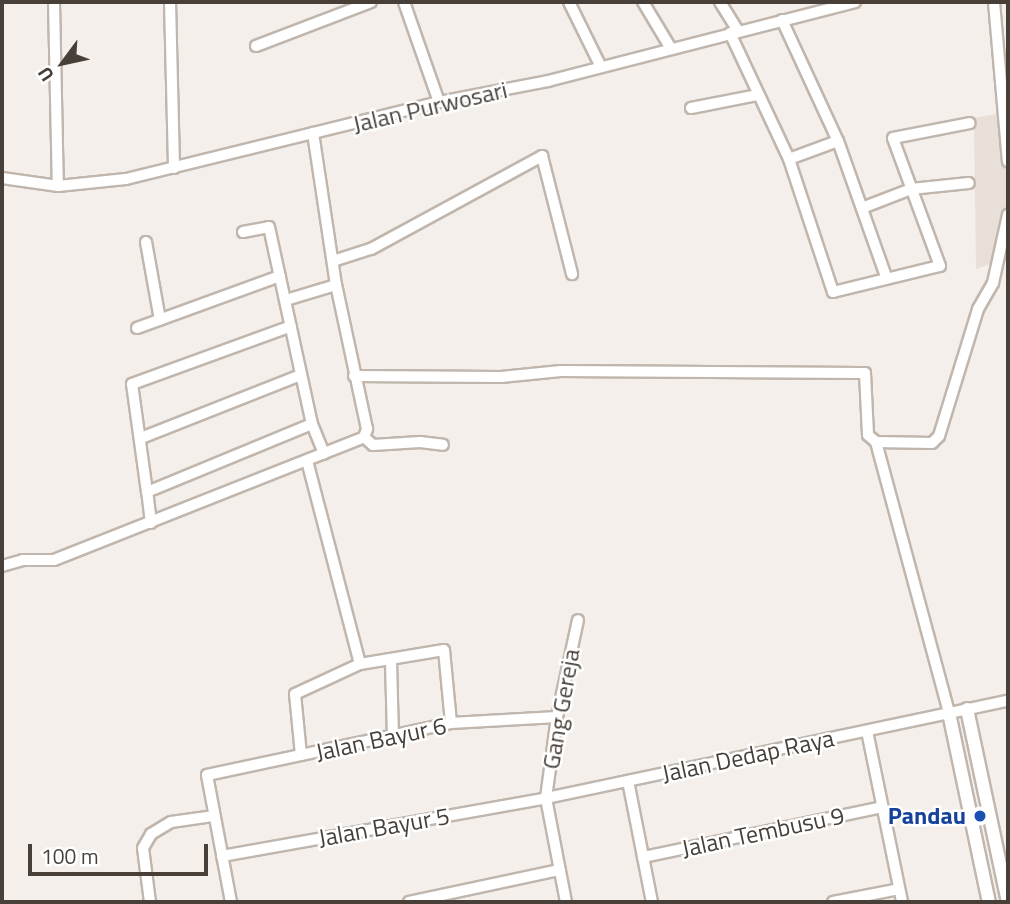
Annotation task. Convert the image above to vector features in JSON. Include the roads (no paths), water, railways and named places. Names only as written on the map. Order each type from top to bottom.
[{"type":"street","points":[[54,2],[58,186]]},
{"type":"street","points":[[170,2],[174,168]]},
{"type":"street","points":[[256,46],[371,2]]},
{"type":"street","points":[[404,2],[439,102]]},
{"type":"street","points":[[569,2],[601,67]]},
{"type":"street","points":[[643,2],[670,47]]},
{"type":"street","points":[[720,2],[757,95],[789,159],[833,292],[940,266],[893,138],[970,122]]},
{"type":"street","name":"Jalan Purwosari","points":[[2,178],[58,186],[97,184],[174,168],[439,102],[601,67],[670,47],[855,2]]},
{"type":"street","points":[[994,2],[1008,161]]},
{"type":"street","points":[[782,20],[838,141],[887,279]]},
{"type":"street","points":[[691,108],[757,95]]},
{"type":"street","points":[[2,566],[23,560],[54,560],[364,437],[367,429],[336,285],[313,133]]},
{"type":"street","points":[[789,159],[838,141]]},
{"type":"street","points":[[333,261],[372,248],[542,156],[572,274]]},
{"type":"street","points":[[862,208],[911,189],[969,183]]},
{"type":"street","points":[[876,442],[937,442],[978,309],[993,283],[1008,215]]},
{"type":"street","points":[[243,232],[269,227],[300,375],[312,424],[324,454]]},
{"type":"street","points":[[146,242],[160,320]]},
{"type":"street","points":[[137,328],[280,276]]},
{"type":"street","points":[[286,300],[336,285]]},
{"type":"street","points":[[151,523],[132,384],[291,326]]},
{"type":"street","points":[[355,376],[502,377],[561,371],[865,373],[867,433],[876,442],[949,713],[989,902]]},
{"type":"street","points":[[141,438],[300,375]]},
{"type":"street","points":[[147,492],[312,424]]},
{"type":"street","points":[[364,437],[373,446],[420,442],[443,445]]},
{"type":"street","points":[[307,461],[360,664]]},
{"type":"street","name":"Gang Gereja","points":[[566,902],[547,798],[557,717],[578,620]]},
{"type":"street","points":[[301,755],[295,694],[360,664],[391,661],[444,650],[451,723]]},
{"type":"street","points":[[391,661],[393,736]]},
{"type":"street","name":"Jalan Dedap Raya","points":[[547,798],[1008,701]]},
{"type":"street","points":[[967,709],[1008,902]]},
{"type":"street","name":"Jalan Bayur 6","points":[[213,816],[207,775],[451,723],[557,717]]},
{"type":"street","points":[[867,730],[902,902]]},
{"type":"street","points":[[955,740],[964,731],[973,735]]},
{"type":"street","points":[[628,781],[652,902]]},
{"type":"street","name":"Jalan Bayur 5","points":[[222,856],[547,798]]},
{"type":"street","name":"Jalan Tembusu 9","points":[[643,857],[882,807]]},
{"type":"street","points":[[150,902],[143,848],[151,834],[171,822],[213,816],[231,902]]},
{"type":"street","points":[[409,902],[560,870]]},
{"type":"street","points":[[833,902],[899,889]]},
{"type":"place","name":"Pandau","points":[[980,816]]}]
